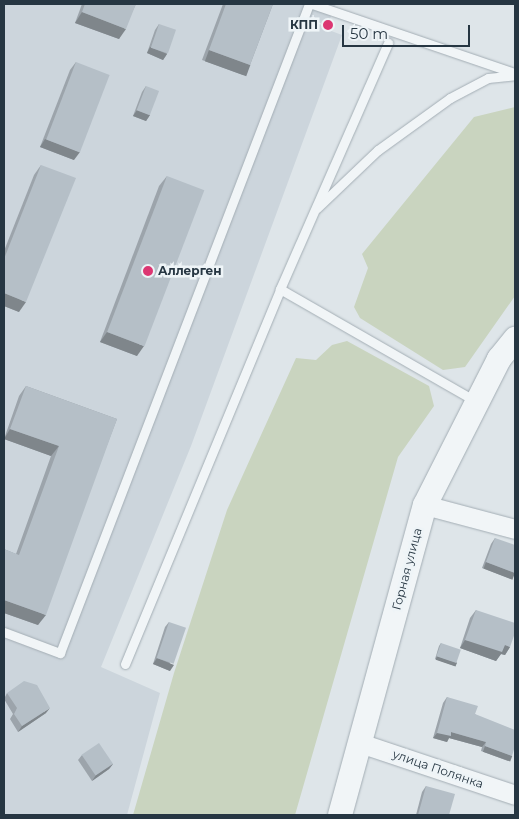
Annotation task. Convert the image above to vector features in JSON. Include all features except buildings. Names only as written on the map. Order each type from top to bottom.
[{"type":"street","name":"Горная улица","points":[[340,815],[425,505],[499,359],[515,339]]},
{"type":"street","points":[[425,505],[515,529]]},
{"type":"street","name":"улица Полянка","points":[[360,743],[515,795]]},
{"type":"lane","points":[[4,632],[60,653],[310,4],[515,74]]},
{"type":"lane","points":[[125,664],[313,211],[388,43]]},
{"type":"lane","points":[[313,211],[378,150],[443,103],[488,78],[515,74]]},
{"type":"lane","points":[[280,290],[477,402]]},
{"type":"shaded area","name":"Аллерген","points":[[4,4],[336,4],[326,29],[342,35],[191,446],[101,667],[160,693],[127,815],[4,815]]},
{"type":"green space","points":[[515,107],[515,296],[465,367],[443,370],[360,318],[354,307],[368,268],[362,254],[474,117]]},
{"type":"green space","points":[[347,341],[429,386],[434,406],[398,457],[295,815],[133,815],[174,673],[227,510],[296,358],[316,360],[332,345]]},
{"type":"place","name":"КПП","points":[[328,25]]},
{"type":"place","name":"Аллерген","points":[[148,271]]}]
